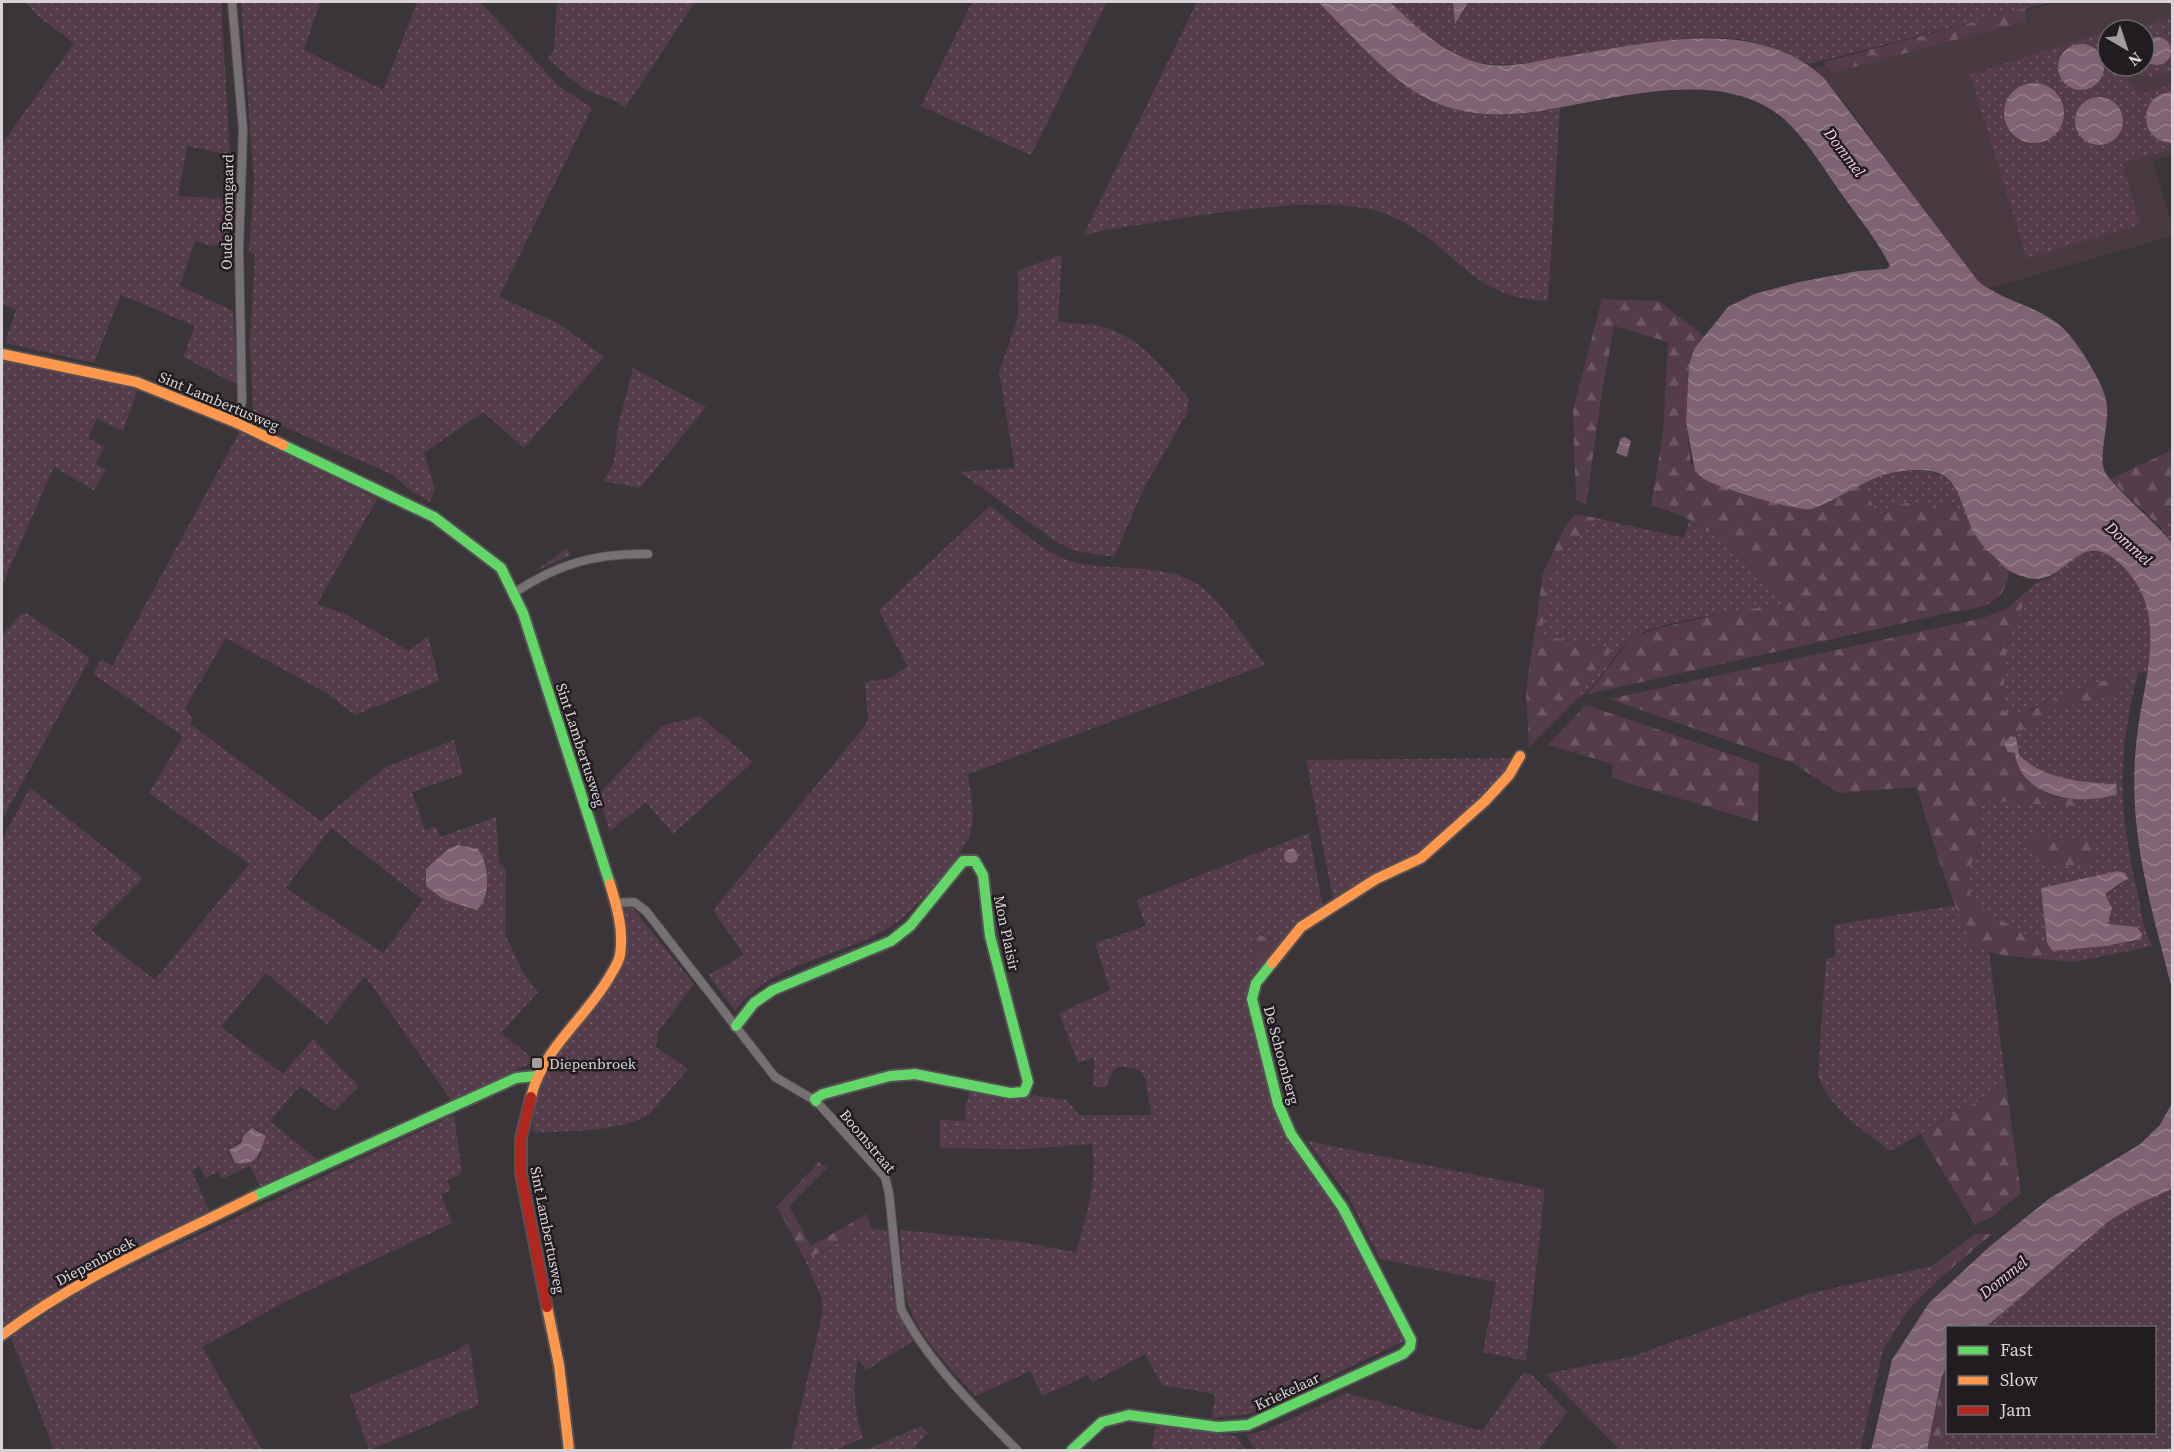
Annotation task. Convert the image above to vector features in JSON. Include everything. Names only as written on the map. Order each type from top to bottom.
[{"type":"street","name":"Oude Boomgaard","points":[[232,2],[243,130],[239,248],[242,402],[235,422]]},
{"type":"street","name":"Sint Lambertusweg","points":[[2,354],[136,382],[235,422],[434,517],[501,568],[523,613],[616,903],[622,929],[620,958],[603,988],[552,1051],[536,1076],[521,1138],[521,1174],[559,1365],[569,1450]]},
{"type":"street","points":[[514,594],[576,561],[614,553],[648,554]]},
{"type":"street","name":"De Schoonberg","points":[[1410,1347],[1411,1340],[1343,1208],[1291,1134],[1278,1104],[1252,999],[1256,983],[1301,927],[1376,879],[1421,858],[1485,801],[1509,776],[1520,756]]},
{"type":"street","name":"Mon Plaisir","points":[[736,1026],[754,1003],[773,990],[891,941],[910,926],[963,861],[975,861],[982,875],[990,936],[1029,1082],[1024,1092],[1010,1093],[915,1074],[890,1076],[856,1085],[823,1094],[815,1099],[816,1101]]},
{"type":"street","name":"Boomstraat","points":[[616,903],[634,902],[646,911],[775,1077],[816,1101],[885,1177],[889,1192],[898,1294],[910,1326],[966,1398],[1017,1450]]},
{"type":"street","name":"Diepenbroek","points":[[2,1335],[30,1314],[84,1281],[264,1192],[516,1078],[536,1076]]},
{"type":"street","name":"Kriekelaar","points":[[1072,1450],[1102,1422],[1129,1415],[1218,1427],[1248,1425],[1403,1354],[1410,1347]]},
{"type":"shaded area","points":[[2058,2],[2172,2],[2172,155],[2153,161],[2172,226],[2172,236],[1987,289],[1969,272],[1850,109],[1814,68]]},
{"type":"green space","points":[[26,2],[221,2],[230,155],[187,146],[178,196],[229,199],[228,246],[207,245],[195,241],[180,286],[233,311],[238,385],[183,357],[195,326],[121,295],[94,363],[5,343],[16,310],[2,304],[2,144],[74,43],[38,16]]},
{"type":"green space","points":[[241,2],[320,2],[304,50],[383,90],[417,2],[480,2],[559,86],[592,108],[499,297],[558,323],[604,357],[524,448],[483,412],[424,453],[435,489],[430,502],[411,491],[391,474],[253,413],[250,343],[255,255],[249,251],[254,182]]},
{"type":"green space","points":[[557,2],[695,2],[625,108],[618,102],[584,89],[548,59],[554,50]]},
{"type":"green space","points":[[972,2],[1107,2],[1031,155],[921,106]]},
{"type":"green space","points":[[1197,2],[1318,2],[1367,49],[1454,109],[1503,115],[1560,108],[1548,301],[1521,298],[1499,291],[1480,280],[1413,227],[1391,216],[1363,208],[1291,205],[1251,209],[1105,230],[1083,236]]},
{"type":"green space","points":[[1390,2],[1453,2],[1455,23],[1468,2],[2051,2],[1809,64],[1749,41],[1705,37],[1657,41],[1540,61],[1502,65],[1466,59],[1444,49],[1425,35]]},
{"type":"green space","points":[[2026,8],[2026,21],[1839,71],[1832,72],[1824,62]]},
{"type":"green space","points":[[2169,10],[2172,10],[2172,72],[2156,77],[2156,55],[2171,50],[2168,43],[2156,42],[2156,22],[2171,17]]},
{"type":"green space","points":[[2096,35],[2096,78],[2128,78],[2139,95],[2172,84],[2172,92],[2161,94],[2153,100],[2146,118],[2152,135],[2161,141],[2172,143],[2172,149],[2122,163],[2140,224],[2027,258],[1970,75]]},
{"type":"green space","points":[[1062,255],[1058,321],[1104,327],[1129,339],[1152,356],[1189,399],[1187,413],[1145,486],[1114,557],[1075,551],[1055,541],[960,472],[1015,468],[999,372],[1018,318],[1018,270]]},
{"type":"green space","points":[[1602,299],[1658,301],[1704,336],[1694,349],[1689,365],[1686,422],[1691,464],[1707,481],[1796,508],[1813,508],[1861,484],[1877,513],[1884,513],[1909,502],[1938,514],[1946,504],[1953,506],[1959,509],[1967,519],[1984,547],[2009,571],[2001,594],[1985,605],[1975,608],[1588,694],[1632,637],[1659,628],[1729,612],[1790,603],[1743,558],[1710,532],[1672,512],[1651,506],[1663,433],[1668,342],[1614,326],[1602,391],[1586,505],[1576,499],[1573,410]]},
{"type":"green space","points":[[2,356],[138,388],[123,431],[97,419],[88,438],[104,447],[96,464],[106,470],[94,490],[54,467],[2,585]]},
{"type":"green space","points":[[633,368],[706,407],[640,488],[603,481],[614,462],[618,426]]},
{"type":"green space","points":[[240,431],[377,499],[317,604],[347,615],[409,651],[428,636],[439,681],[355,715],[328,694],[226,638],[185,708],[193,719],[190,724],[321,821],[384,768],[454,740],[463,774],[412,792],[425,830],[436,826],[440,837],[496,817],[499,863],[506,870],[505,934],[522,971],[538,992],[501,1033],[536,1061],[451,1100],[365,976],[327,1024],[266,973],[221,1027],[283,1074],[313,1039],[359,1086],[334,1111],[300,1086],[270,1121],[320,1162],[261,1189],[250,1166],[222,1179],[218,1172],[206,1178],[199,1166],[192,1171],[210,1213],[76,1278],[2,1326],[2,839],[30,788],[143,878],[91,930],[155,980],[249,864],[149,793],[183,736],[93,674],[101,659],[112,666]],"holes":[[[331,828],[423,900],[383,953],[286,888]],[[254,1128],[264,1134],[260,1157],[235,1163],[228,1152]]]},
{"type":"green space","points":[[2172,450],[2172,506],[2170,517],[2160,527],[2110,479]]},
{"type":"green space","points":[[1906,470],[1933,472],[1954,482],[1969,519],[1953,505],[1938,514],[1909,502],[1884,513],[1877,513],[1861,484],[1885,473]]},
{"type":"green space","points":[[990,506],[1031,539],[1065,559],[1091,565],[1168,572],[1194,582],[1214,598],[1265,665],[968,774],[973,816],[967,841],[943,876],[913,908],[889,927],[872,936],[800,965],[766,982],[749,995],[735,1011],[708,975],[744,955],[713,910],[865,726],[868,719],[865,682],[891,678],[907,666],[879,610]]},
{"type":"green space","points":[[2172,506],[2172,543],[2160,527],[2170,517]]},
{"type":"green space","points":[[1575,514],[1596,518],[1552,565],[1541,635],[1603,648],[1615,645],[1576,700],[1529,747],[1526,691],[1543,573],[1565,527]]},
{"type":"green space","points":[[1596,518],[1684,538],[1690,518],[1724,541],[1790,603],[1683,621],[1644,632],[1624,645],[1599,679],[1576,700],[1613,646],[1603,648],[1540,635],[1552,565]]},
{"type":"green space","points":[[568,548],[570,555],[534,572]]},
{"type":"green space","points":[[2089,550],[2103,552],[2126,569],[2142,596],[2151,625],[2152,647],[2148,668],[2147,672],[2138,673],[2126,731],[2123,784],[2131,864],[2145,928],[2153,946],[2074,962],[2053,960],[2036,941],[1984,910],[1970,894],[1969,870],[1980,844],[1980,813],[1977,800],[2081,806],[2079,798],[2117,794],[2115,784],[2077,781],[2040,770],[2019,755],[2016,737],[2039,718],[2068,706],[2127,689],[2108,679],[2034,707],[2018,718],[2002,710],[2007,642],[2031,587],[2052,576]],"holes":[[[2118,871],[2122,884],[2105,894],[2111,915],[2108,924],[2134,941],[2052,951],[2048,937],[2105,875]]]},
{"type":"green space","points":[[2031,587],[2007,642],[2002,710],[2018,718],[2044,703],[2108,679],[2127,675],[2127,689],[2068,706],[2039,718],[2016,737],[2010,736],[2004,745],[2008,752],[2015,753],[2026,773],[2039,788],[2055,796],[2079,798],[2081,807],[1977,800],[1983,834],[1969,870],[1970,894],[1984,910],[2036,941],[2053,960],[2002,955],[1977,946],[1961,919],[1952,897],[1917,787],[1838,793],[1793,763],[1609,699],[1983,618],[2008,608]]},
{"type":"green space","points":[[27,613],[90,658],[2,820],[2,635],[21,614]]},
{"type":"green space","points":[[1586,705],[1759,764],[1758,822],[1612,778],[1613,764],[1548,745]]},
{"type":"green space","points":[[700,716],[753,762],[673,834],[646,802],[610,831],[598,795],[662,726]]},
{"type":"green space","points":[[1516,758],[1507,774],[1431,845],[1333,899],[1306,760]]},
{"type":"green space","points":[[1309,833],[1323,907],[1282,943],[1255,933],[1265,966],[1252,997],[1271,1091],[1339,1204],[1406,1340],[1264,1409],[1249,1414],[1212,1418],[1215,1394],[1162,1385],[1145,1354],[1093,1382],[1088,1375],[1042,1396],[1030,1371],[976,1396],[937,1353],[913,1316],[904,1285],[900,1230],[1021,1242],[1076,1252],[1092,1185],[1092,1144],[1025,1149],[940,1148],[940,1120],[965,1121],[965,1109],[971,1087],[1067,1100],[1079,1115],[1151,1115],[1145,1078],[1137,1069],[1118,1067],[1113,1071],[1106,1087],[1093,1087],[1094,1058],[1078,1063],[1059,1013],[1110,990],[1095,943],[1146,926],[1136,900]]},
{"type":"green space","points":[[2031,836],[2092,839],[2095,860],[2062,866],[2045,864],[2033,854],[2030,845]]},
{"type":"green space","points":[[630,905],[694,984],[658,1032],[656,1047],[688,1069],[650,1114],[637,1120],[609,1128],[536,1133],[532,1131],[537,1100],[542,1082],[554,1058],[615,982],[624,960],[628,936],[624,906]]},
{"type":"green space","points":[[1956,905],[1972,942],[1989,952],[2006,1085],[1890,1151],[1839,1109],[1823,1088],[1818,1076],[1826,959],[1835,957],[1834,925]]},
{"type":"green space","points":[[1251,932],[1282,943],[1265,966],[1257,960]]},
{"type":"green space","points":[[2006,1085],[2021,1193],[1989,1219],[1981,1221],[1976,1226],[1920,1134]]},
{"type":"green space","points":[[454,1115],[462,1174],[447,1180],[451,1190],[441,1195],[452,1223],[288,1300],[202,1347],[262,1450],[54,1450],[11,1337],[84,1289]]},
{"type":"green space","points":[[1307,1141],[1545,1189],[1526,1361],[1483,1352],[1496,1282],[1380,1259],[1348,1196]]},
{"type":"green space","points":[[819,1162],[827,1168],[789,1206],[811,1246],[867,1214],[871,1229],[864,1229],[805,1260],[778,1208],[775,1208]]},
{"type":"green space","points":[[2172,1189],[2172,1450],[1938,1450],[1946,1402],[1946,1434],[2156,1434],[2156,1326],[1987,1326],[2109,1221],[2138,1204]]},
{"type":"green space","points":[[864,1229],[889,1230],[891,1274],[896,1302],[906,1328],[914,1341],[866,1370],[858,1359],[855,1399],[863,1438],[836,1450],[791,1450],[823,1311],[822,1299],[805,1260]]},
{"type":"green space","points":[[1975,1234],[1992,1234],[1940,1278],[1932,1266]]},
{"type":"green space","points":[[1932,1266],[1940,1278],[1908,1310],[1883,1350],[1860,1450],[1620,1450],[1546,1374],[1630,1357],[1808,1294]]},
{"type":"green space","points":[[469,1342],[479,1405],[369,1450],[350,1395],[458,1350]]},
{"type":"green space","points":[[1945,1370],[1946,1402],[1938,1450],[1927,1450]]},
{"type":"green space","points":[[1523,1373],[1532,1375],[1567,1412],[1539,1450],[1256,1450],[1246,1435],[1266,1430],[1347,1393],[1482,1431]]},
{"type":"green space","points":[[1157,1424],[1236,1436],[1246,1450],[1163,1450],[1151,1447]]},
{"type":"green space","points":[[921,1426],[928,1433],[912,1450],[866,1450]]},
{"type":"water","name":"Dommel","points":[[1318,2],[1390,2],[1444,48],[1456,55],[1484,64],[1503,66],[1523,64],[1628,46],[1697,38],[1732,39],[1765,45],[1796,58],[1824,78],[1978,281],[1999,294],[2045,315],[2065,330],[2091,366],[2105,398],[2107,413],[2104,470],[2172,543],[2172,989],[2148,895],[2137,834],[2134,770],[2137,736],[2148,672],[2150,629],[2147,609],[2140,589],[2127,571],[2110,556],[2096,551],[2085,553],[2052,575],[2040,579],[2012,572],[1980,542],[1956,489],[1939,473],[1924,470],[1890,473],[1823,505],[1804,509],[1777,504],[1730,490],[1706,480],[1695,471],[1686,422],[1689,365],[1694,349],[1728,307],[1754,294],[1799,282],[1858,271],[1886,269],[1890,266],[1871,234],[1798,133],[1784,119],[1760,103],[1732,94],[1703,90],[1640,93],[1523,113],[1481,114],[1453,109],[1422,96],[1390,73]]},
{"type":"water","points":[[1453,2],[1468,2],[1455,24]]},
{"type":"water","points":[[2156,37],[2167,41],[2170,46],[2170,56],[2167,61],[2156,65]]},
{"type":"water","points":[[2072,45],[2090,45],[2096,50],[2096,78],[2101,78],[2090,89],[2072,89],[2059,76],[2059,58]]},
{"type":"water","points":[[2028,83],[2040,83],[2056,91],[2062,101],[2064,113],[2062,125],[2056,135],[2040,143],[2028,143],[2012,135],[2004,119],[2004,107],[2012,91]]},
{"type":"water","points":[[2172,92],[2172,143],[2161,141],[2152,135],[2146,118],[2153,100],[2161,94]]},
{"type":"water","points":[[2099,97],[2116,104],[2123,121],[2116,138],[2099,145],[2082,138],[2075,121],[2082,104]]},
{"type":"water","points":[[1625,437],[1631,441],[1627,457],[1616,453],[1621,438]]},
{"type":"water","points":[[2010,736],[2016,737],[2019,755],[2040,770],[2077,781],[2116,784],[2117,794],[2103,798],[2071,799],[2040,789],[2028,780],[2019,768],[2015,753],[2008,752],[2004,745]]},
{"type":"water","points":[[458,845],[478,849],[485,863],[487,890],[485,898],[476,910],[443,899],[426,886],[426,869],[448,849]]},
{"type":"water","points":[[1288,849],[1294,849],[1298,856],[1294,863],[1288,863],[1284,859],[1284,853]]},
{"type":"water","points":[[2118,871],[2125,873],[2128,878],[2105,894],[2112,908],[2108,924],[2137,927],[2142,934],[2141,939],[2106,946],[2052,951],[2047,942],[2041,888]]},
{"type":"water","name":"Dommel","points":[[2172,1103],[2172,1189],[2138,1204],[2109,1221],[1987,1326],[1946,1326],[1946,1367],[1927,1450],[1871,1450],[1892,1360],[1929,1303],[1989,1247],[2050,1198],[2139,1145],[2160,1125]]},
{"type":"water","points":[[252,1128],[266,1136],[259,1153],[254,1160],[235,1163],[229,1150],[241,1143],[244,1135]]},
{"type":"traffic: fast","points":[[283,445],[434,517],[501,568],[523,613],[610,884]]},
{"type":"traffic: fast","points":[[736,1026],[754,1003],[773,990],[891,941],[910,926],[963,861],[975,861],[983,875],[990,936],[1028,1082],[1024,1092],[1010,1093],[915,1074],[890,1076],[823,1094],[815,1099],[816,1101]]},
{"type":"traffic: fast","points":[[1072,1450],[1102,1422],[1129,1415],[1218,1427],[1248,1425],[1403,1354],[1410,1347],[1411,1340],[1343,1208],[1291,1134],[1278,1104],[1252,999],[1256,983],[1272,963]]},
{"type":"traffic: fast","points":[[253,1197],[516,1078],[536,1076]]},
{"type":"traffic: slow","points":[[2,354],[136,382],[235,422],[283,445]]},
{"type":"traffic: slow","points":[[1272,963],[1301,927],[1376,879],[1421,858],[1485,801],[1509,775],[1520,756]]},
{"type":"traffic: slow","points":[[531,1097],[545,1063],[600,991],[619,960],[620,928],[610,884]]},
{"type":"traffic: slow","points":[[2,1335],[31,1314],[93,1277],[253,1197]]},
{"type":"traffic: slow","points":[[547,1307],[559,1365],[569,1450]]},
{"type":"traffic: jam","points":[[531,1097],[521,1138],[521,1174],[547,1307]]},
{"type":"place","name":"Diepenbroek","points":[[537,1063]]}]
